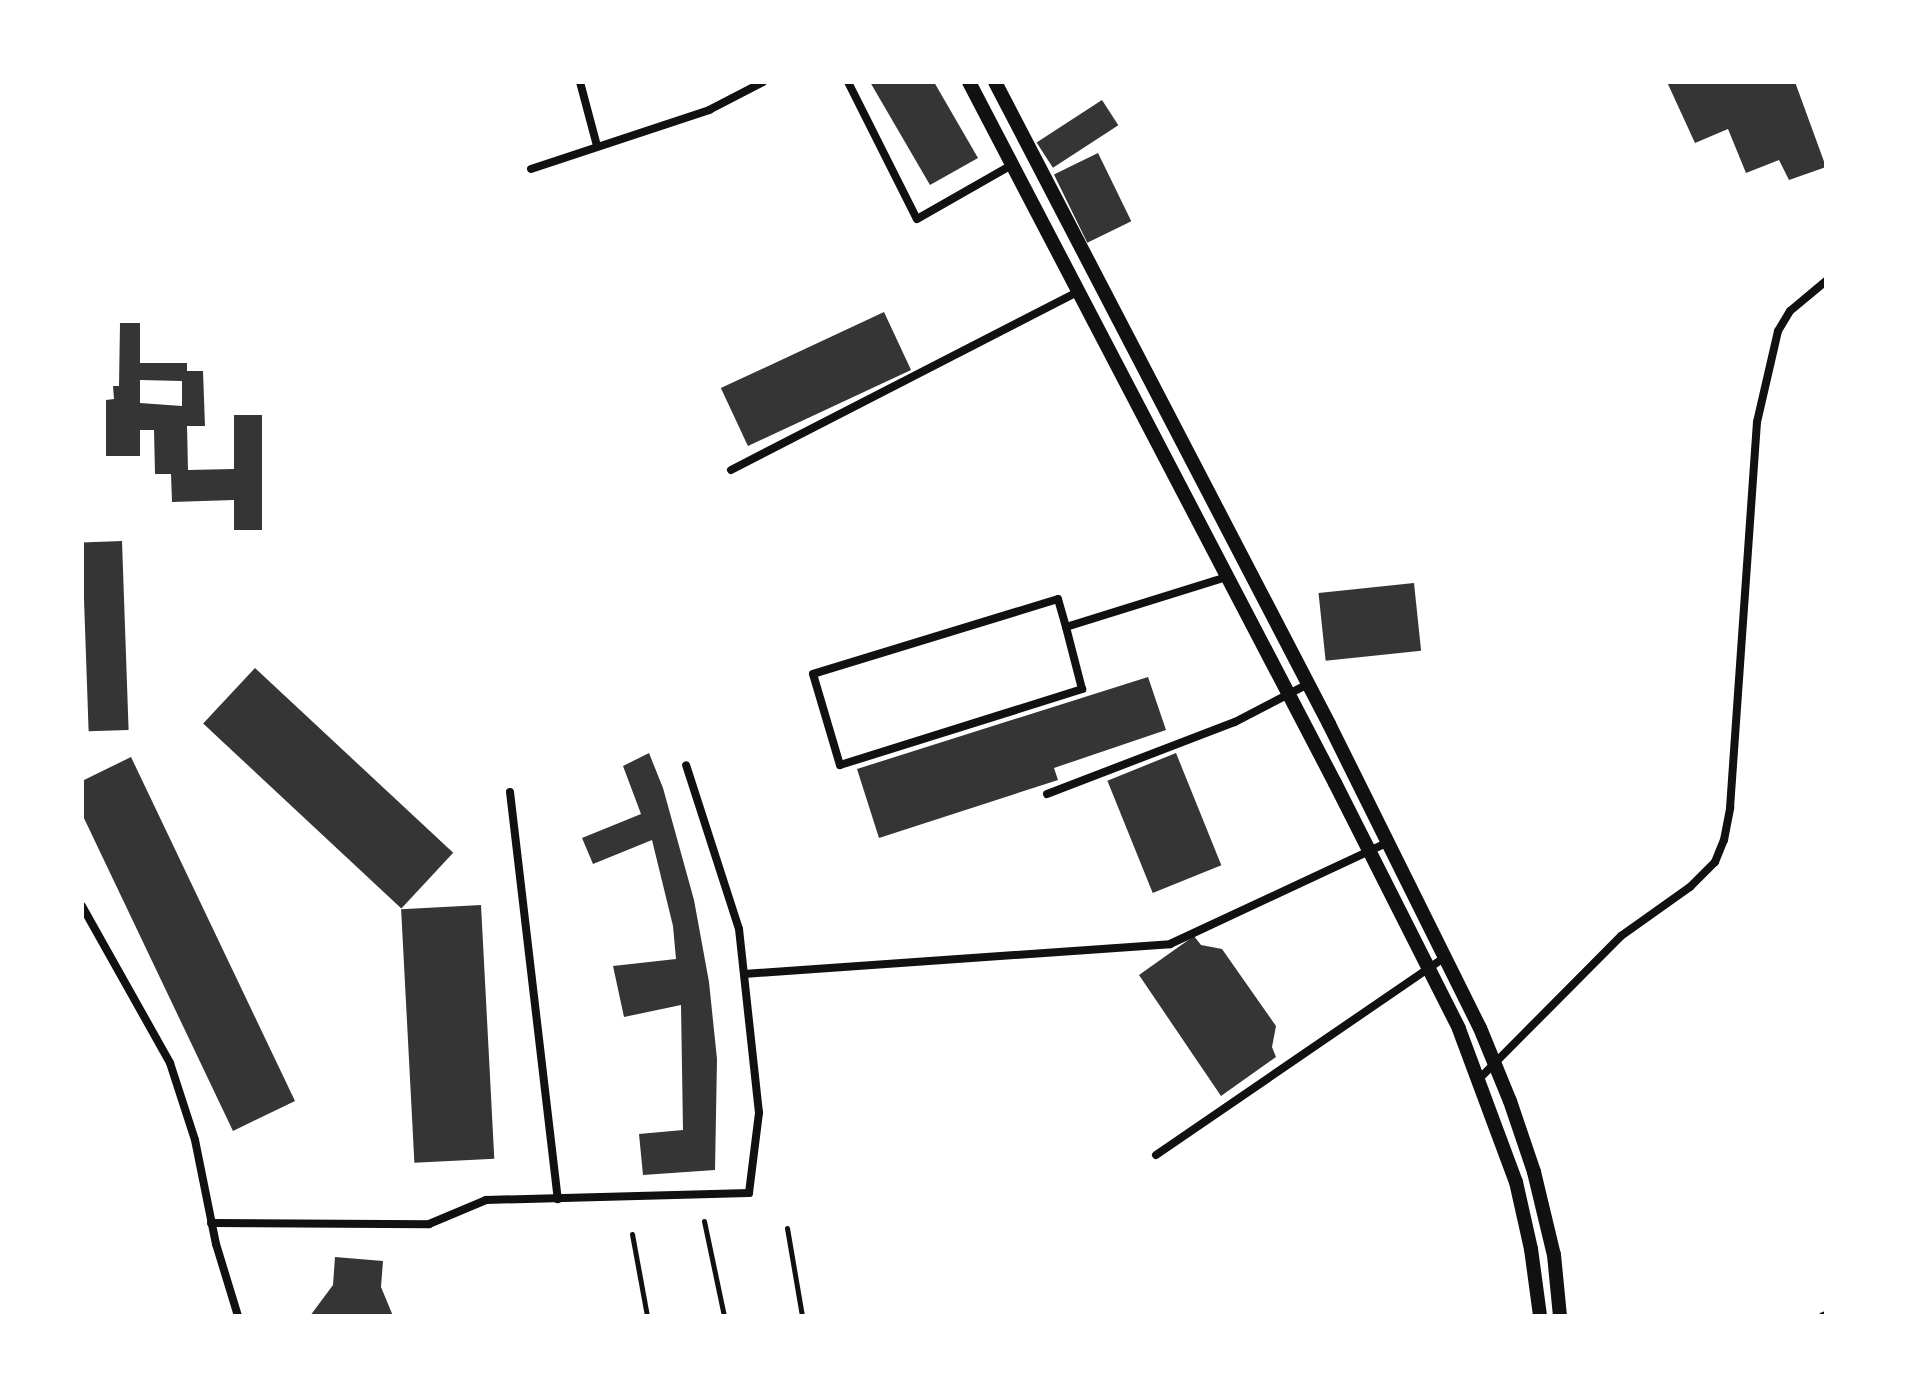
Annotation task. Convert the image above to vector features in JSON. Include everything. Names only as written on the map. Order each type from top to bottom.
[{"type":"main road","points":[[969,82],[1010,166],[1430,967],[1480,1078],[1525,1214],[1540,1316]]},
{"type":"main road","points":[[995,82],[1389,842],[1495,1061],[1543,1207],[1554,1255],[1560,1316]]},
{"type":"street","points":[[580,82],[597,146]]},
{"type":"street","points":[[531,169],[709,110],[763,82]]},
{"type":"street","points":[[848,82],[917,219],[1010,166]]},
{"type":"street","points":[[1480,1078],[1621,936],[1690,887],[1715,862],[1724,840],[1730,808],[1757,422],[1778,331],[1790,311],[1826,281]]},
{"type":"street","points":[[731,470],[1077,292]]},
{"type":"street","points":[[1066,627],[1227,577]]},
{"type":"street","points":[[1058,599],[1066,627],[1082,689],[840,765],[813,674],[1058,599]]},
{"type":"street","points":[[1047,794],[1235,722],[1308,684]]},
{"type":"street","points":[[211,1223],[429,1224],[486,1200],[749,1193],[759,1113],[739,929],[686,765]]},
{"type":"street","points":[[510,792],[558,1199]]},
{"type":"street","points":[[744,974],[1170,944],[1389,842]]},
{"type":"street","points":[[82,906],[120,967],[170,1063],[195,1140],[211,1223],[238,1316]]},
{"type":"street","points":[[1156,1155],[1446,956]]},
{"type":"lane","points":[[704,1221],[724,1316]]},
{"type":"lane","points":[[787,1228],[802,1316]]},
{"type":"lane","points":[[632,1234],[647,1316]]},
{"type":"building","points":[[870,82],[934,82],[978,158],[930,185]]},
{"type":"building","points":[[1667,82],[1795,82],[1826,167],[1789,180],[1779,160],[1746,173],[1728,129],[1695,143]]},
{"type":"building","points":[[1102,100],[1118,125],[1053,168],[1037,142]]},
{"type":"building","points":[[1098,153],[1131,221],[1087,243],[1054,174]]},
{"type":"building","points":[[884,312],[911,370],[748,446],[721,388]]},
{"type":"building","points":[[120,323],[140,323],[140,363],[187,363],[187,371],[203,371],[205,426],[187,426],[188,470],[234,469],[234,415],[262,415],[262,530],[234,530],[234,500],[172,502],[171,474],[155,474],[154,430],[140,430],[140,456],[106,456],[106,400],[114,399],[113,386],[119,386]],"holes":[[[140,380],[182,381],[182,406],[140,403]]]},
{"type":"building","points":[[122,541],[129,730],[89,731],[82,542]]},
{"type":"building","points":[[1414,583],[1421,651],[1326,661],[1319,593]]},
{"type":"building","points":[[255,668],[453,853],[401,908],[203,724]]},
{"type":"building","points":[[1148,677],[1166,730],[1054,768],[1058,780],[879,838],[857,769]]},
{"type":"building","points":[[649,753],[663,788],[694,900],[709,982],[717,1059],[715,1170],[643,1175],[639,1134],[683,1130],[681,1005],[624,1017],[613,966],[676,959],[673,926],[652,840],[593,864],[582,838],[641,814],[623,766]]},
{"type":"building","points":[[1176,753],[1221,865],[1153,893],[1107,781]]},
{"type":"building","points":[[131,757],[295,1101],[233,1131],[82,814],[82,781]]},
{"type":"building","points":[[481,905],[494,1159],[414,1163],[401,909]]},
{"type":"building","points":[[1194,936],[1201,945],[1222,949],[1276,1026],[1272,1047],[1276,1057],[1221,1096],[1139,975]]},
{"type":"building","points":[[335,1257],[383,1261],[381,1287],[393,1316],[310,1316],[333,1285]]}]
